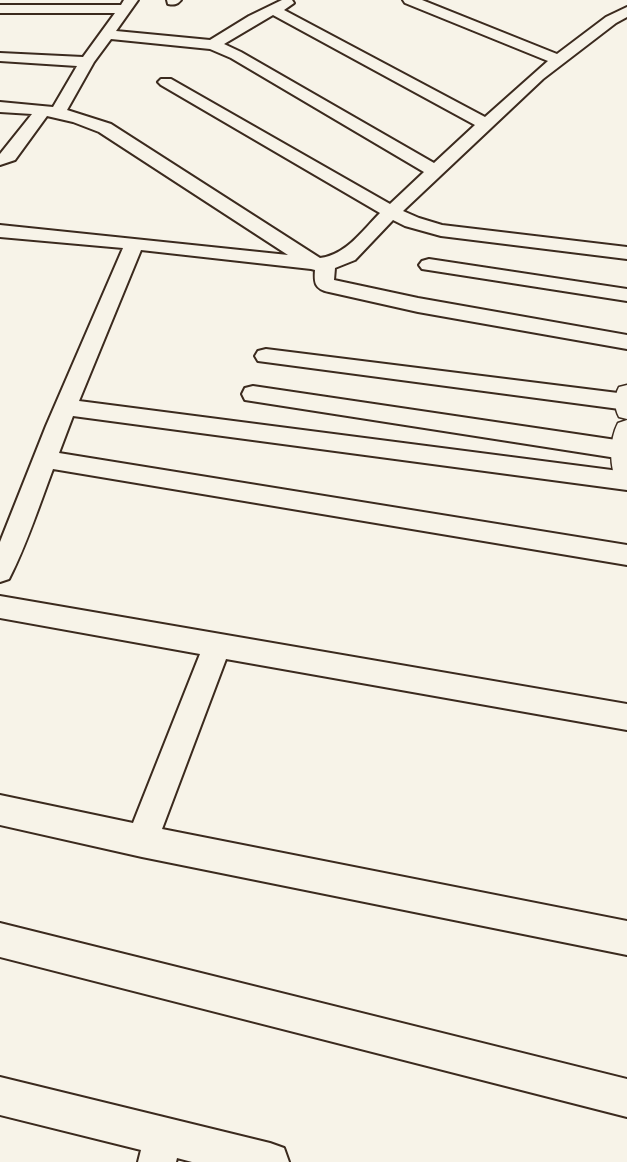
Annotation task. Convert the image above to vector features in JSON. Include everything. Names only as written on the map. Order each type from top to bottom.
[{"type":"street","points":[[0,5],[3,0]]},
{"type":"street","points":[[213,45],[292,0]]},
{"type":"street","points":[[410,0],[558,60]]},
{"type":"street","points":[[0,9],[61,4],[129,4]]},
{"type":"street","points":[[0,160],[9,156],[51,111],[129,4]]},
{"type":"street","points":[[273,10],[486,124]]},
{"type":"street","points":[[0,231],[321,263],[335,262],[348,256],[391,212],[538,76],[611,20],[627,11]]},
{"type":"street","points":[[107,34],[213,45],[236,55],[436,171]]},
{"type":"street","points":[[0,57],[87,62]]},
{"type":"street","points":[[166,82],[391,212],[412,222],[441,230],[627,253]]},
{"type":"street","points":[[0,106],[51,111],[81,117],[105,128],[321,263],[324,283],[329,286],[437,309],[627,342]]},
{"type":"street","points":[[0,571],[19,528],[65,407],[134,244]]},
{"type":"street","points":[[429,265],[627,295]]},
{"type":"street","points":[[266,356],[626,402]]},
{"type":"street","points":[[627,393],[627,411]]},
{"type":"street","points":[[65,407],[627,480],[625,440],[253,394]]},
{"type":"street","points":[[44,459],[627,555]]},
{"type":"street","points":[[0,607],[627,717]]},
{"type":"street","points":[[142,841],[217,646]]},
{"type":"street","points":[[0,810],[142,841],[627,938]]},
{"type":"street","points":[[0,940],[627,1098]]},
{"type":"street","points":[[0,1096],[160,1149],[270,1162]]}]
